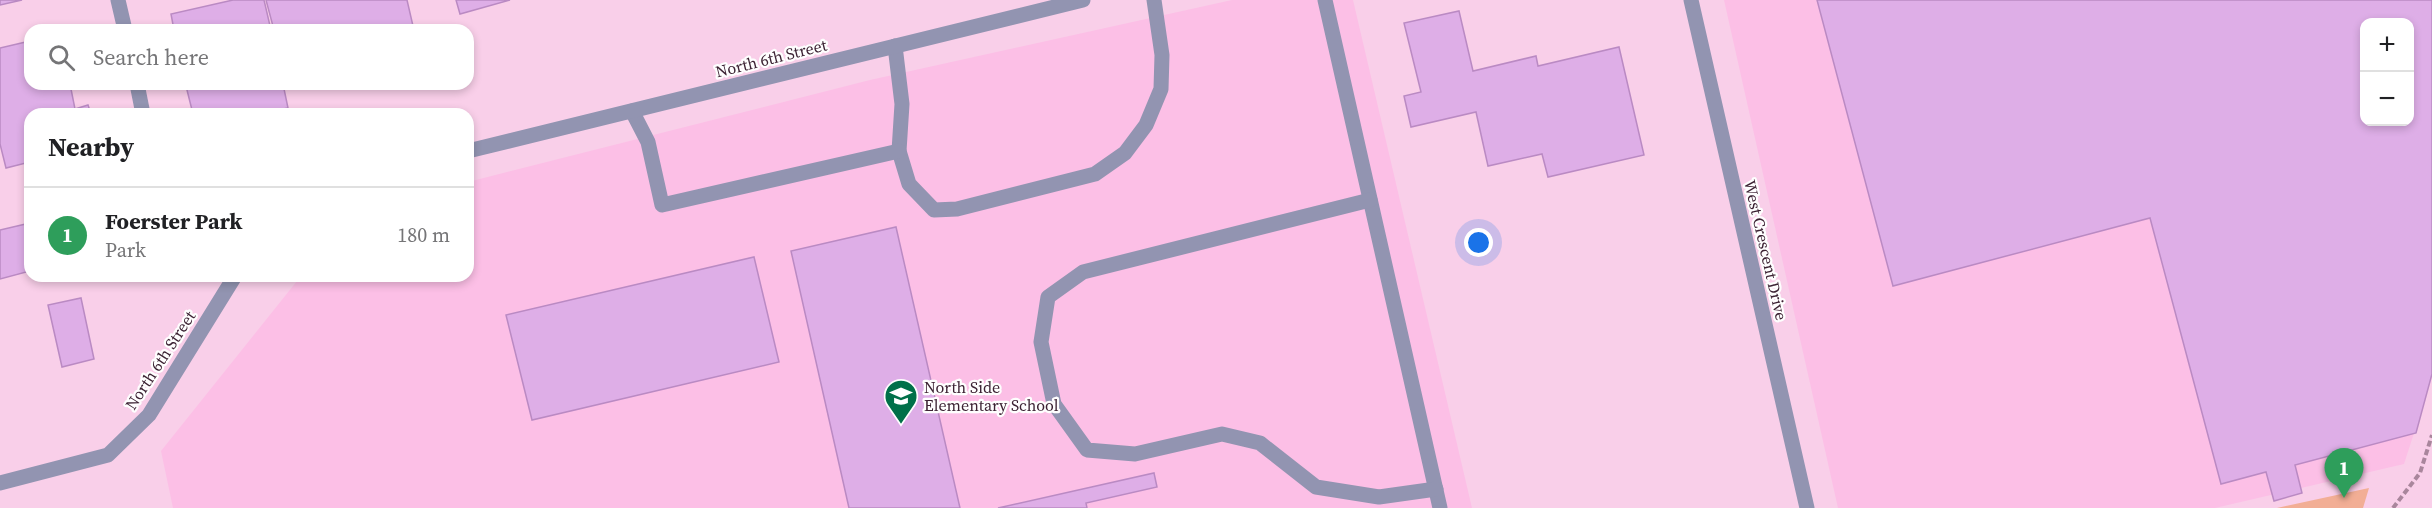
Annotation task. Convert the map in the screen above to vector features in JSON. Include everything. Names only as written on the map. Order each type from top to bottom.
[{"type":"street","points":[[118,0],[124,24]]},
{"type":"street","name":"North 6th Street","points":[[474,150],[1083,0]]},
{"type":"street","points":[[895,46],[902,104],[899,151],[909,184],[934,210],[957,209],[1095,174],[1125,153],[1146,125],[1161,89],[1162,55],[1154,0]]},
{"type":"street","points":[[1324,0],[1440,508]]},
{"type":"street","name":"West Crescent Drive","points":[[1691,0],[1807,508]]},
{"type":"street","points":[[137,90],[142,108]]},
{"type":"street","points":[[632,111],[648,142],[662,205],[899,151]]},
{"type":"street","points":[[1370,200],[1083,272],[1048,297],[1041,342],[1054,404],[1087,450],[1135,454],[1222,434],[1260,443],[1316,487],[1379,497],[1436,489]]},
{"type":"street","name":"North 6th Street","points":[[0,483],[108,455],[149,415],[231,282]]},
{"type":"path","points":[[2393,508],[2420,473],[2432,435]]},
{"type":"shaded area","points":[[1232,0],[1353,0],[1472,508],[173,508],[161,451],[296,282],[474,282],[474,180],[870,80]]},
{"type":"shaded area","points":[[1724,0],[2432,0],[2432,377],[2404,464],[2215,508],[1838,508]]},
{"type":"shaded area","points":[[2369,488],[2363,508],[2277,508]]},
{"type":"building","points":[[0,0],[22,0],[0,5]]},
{"type":"building","points":[[233,0],[264,0],[270,24],[173,24],[171,14]]},
{"type":"building","points":[[266,0],[407,0],[413,24],[272,24]]},
{"type":"building","points":[[456,0],[510,0],[460,14]]},
{"type":"building","points":[[1817,0],[2432,0],[2432,374],[2416,433],[2295,465],[2302,493],[2274,501],[2266,472],[2221,484],[2150,218],[1893,286]]},
{"type":"building","points":[[1459,11],[1473,71],[1536,56],[1538,66],[1619,47],[1644,155],[1548,177],[1542,154],[1488,166],[1476,112],[1411,127],[1404,96],[1421,92],[1404,23]]},
{"type":"building","points":[[24,42],[24,90],[71,90],[75,108],[24,108],[24,164],[6,168],[0,144],[0,48]]},
{"type":"building","points":[[187,90],[284,90],[288,108],[192,108]]},
{"type":"building","points":[[24,224],[24,273],[0,279],[0,230]]},
{"type":"building","points":[[896,227],[960,508],[849,508],[791,251]]},
{"type":"building","points":[[754,257],[779,362],[532,420],[506,315]]},
{"type":"building","points":[[81,298],[94,359],[62,367],[48,305]]},
{"type":"building","points":[[1154,473],[1157,487],[1086,503],[1087,508],[998,508]]},
{"type":"place","name":"North Side Elementary School","points":[[901,425]]},
{"type":"place","name":"Foerster Park","points":[[2344,498]]}]
